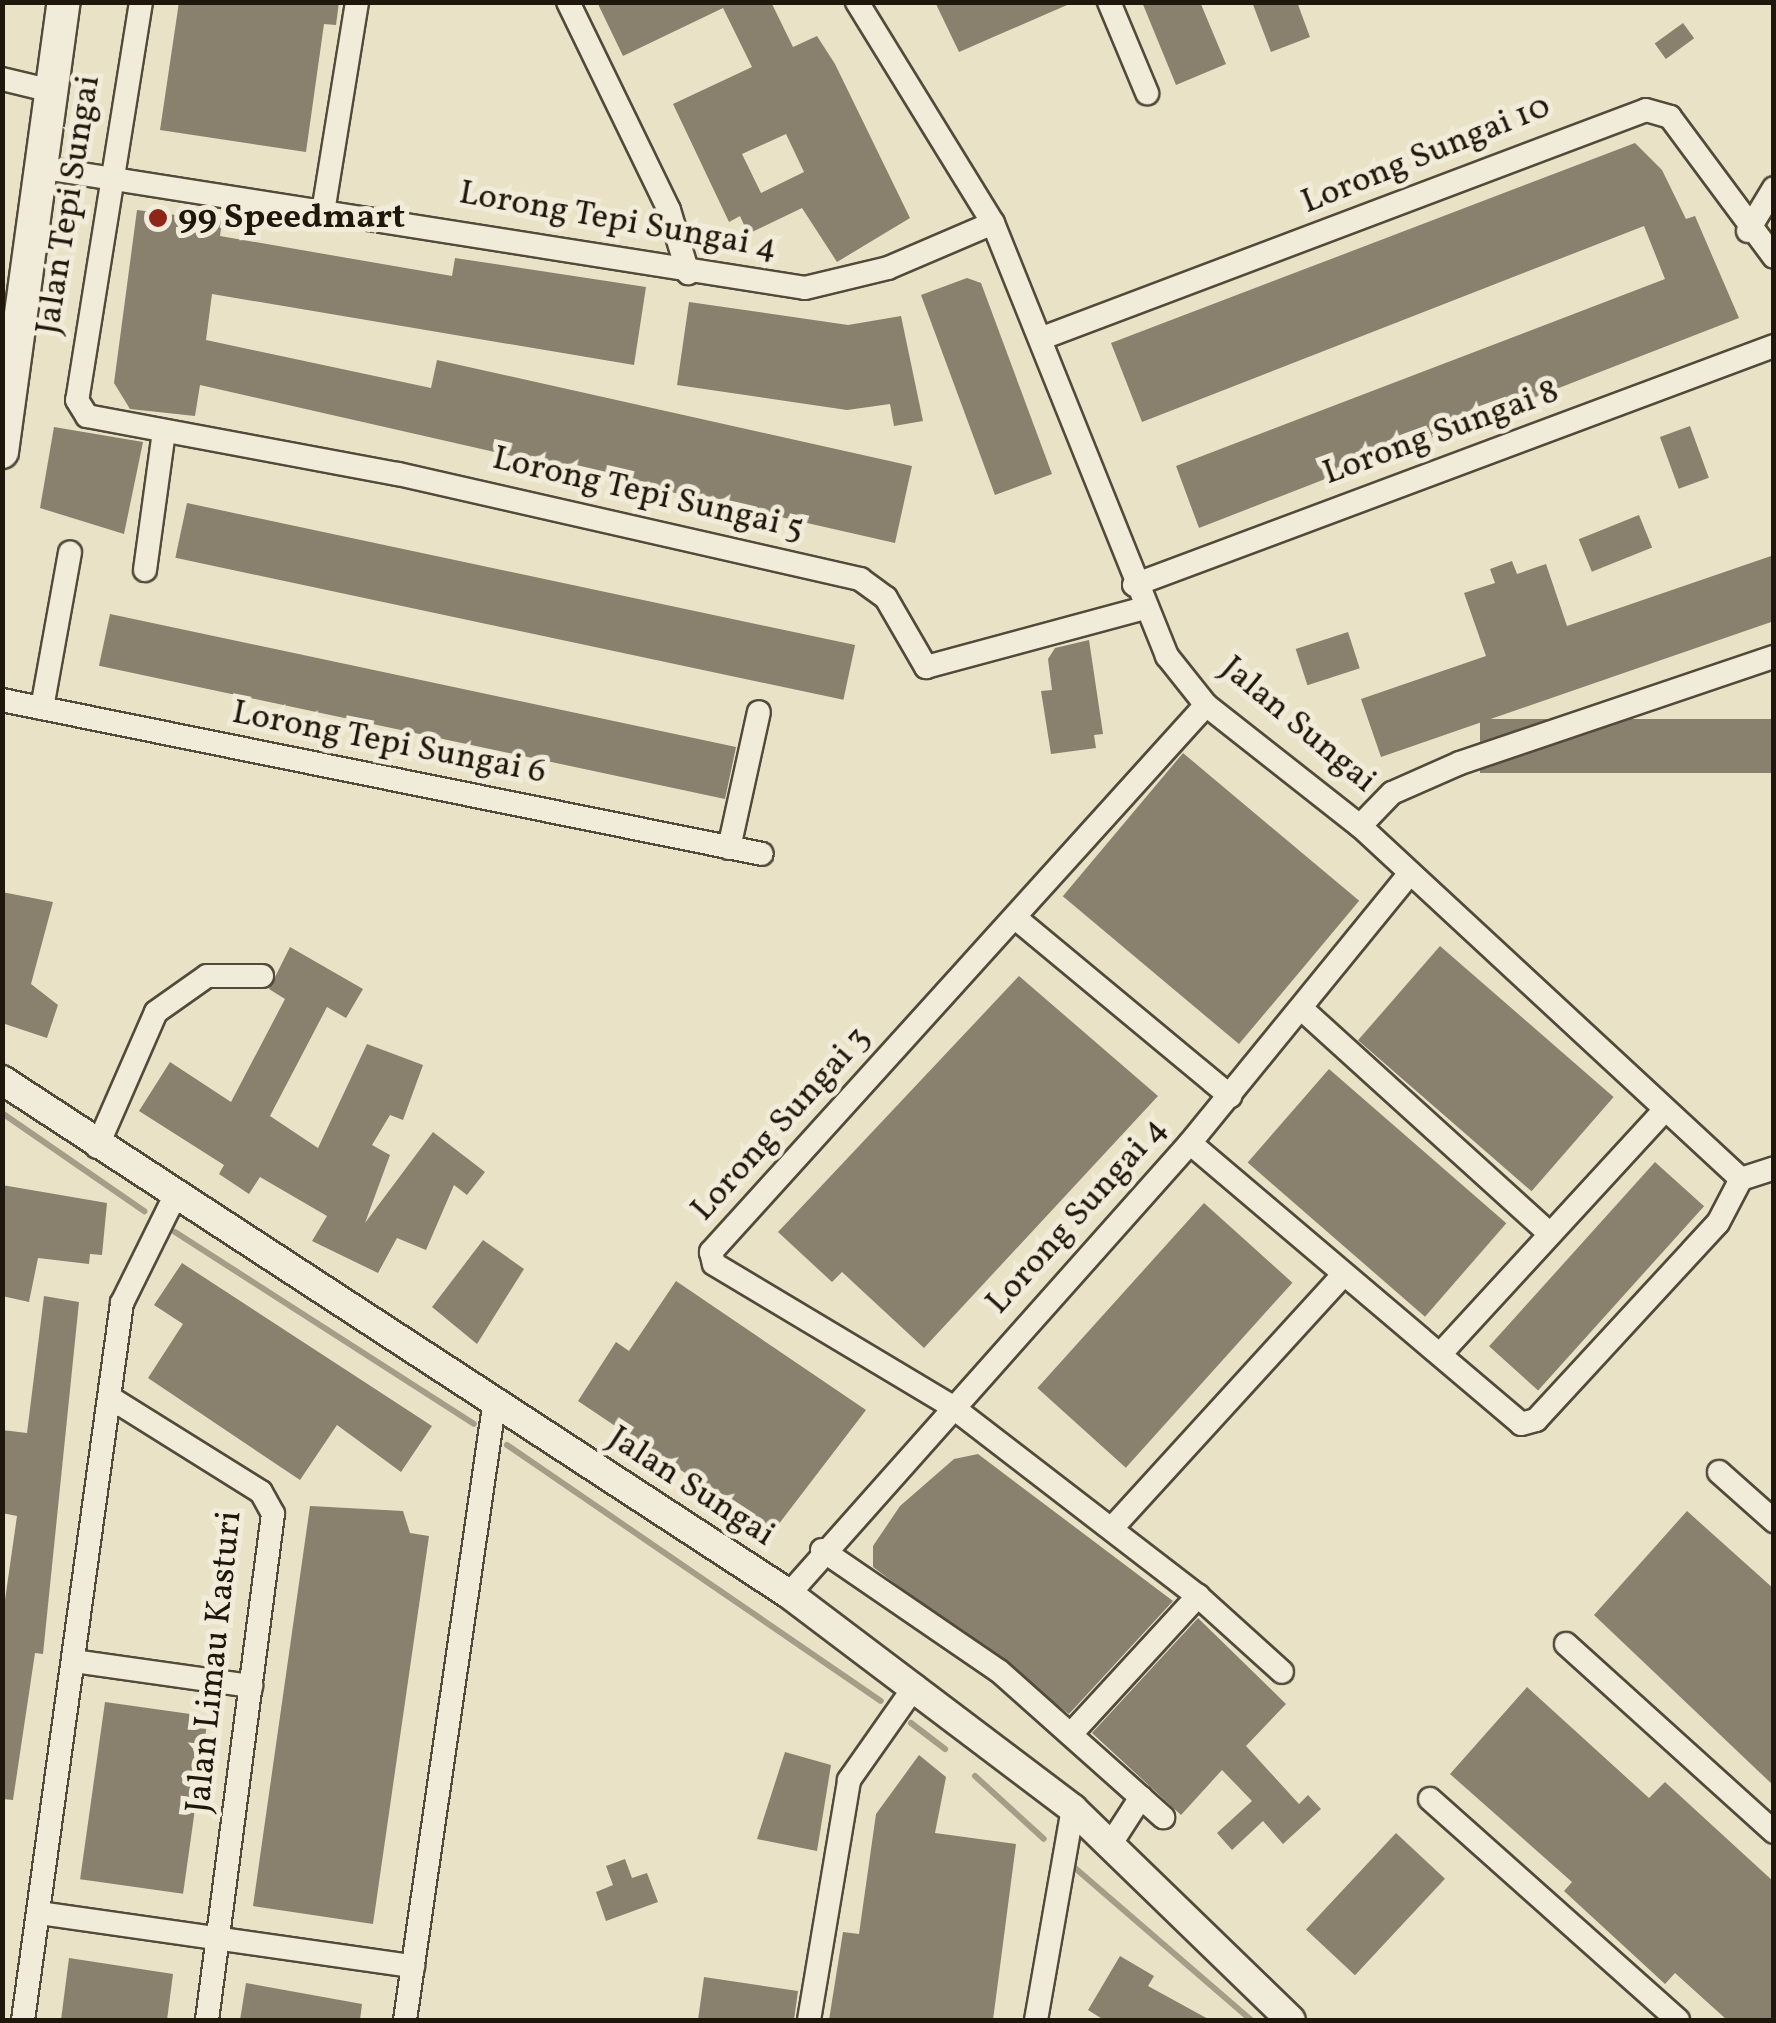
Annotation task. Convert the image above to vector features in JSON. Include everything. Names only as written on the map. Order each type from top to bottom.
[{"type":"main road","name":"Jalan Tepi Sungai","points":[[2,452],[64,2]]},
{"type":"street","name":"Jalan Tepi Sungai","points":[[87,416],[76,400],[142,2]]},
{"type":"street","points":[[324,206],[357,2]]},
{"type":"street","points":[[568,2],[668,210],[688,273]]},
{"type":"street","name":"Jalan Sungai","points":[[857,2],[993,223],[1045,337],[1144,608],[1206,705],[1360,826],[1407,877],[1741,1179]]},
{"type":"street","points":[[1109,2],[1146,92]]},
{"type":"street","points":[[2,79],[52,91]]},
{"type":"street","name":"Lorong Sungai 10","points":[[1045,337],[1646,110],[1670,118],[1748,232],[1774,257]]},
{"type":"street","name":"Lorong Tepi Sungai 4","points":[[44,168],[324,206],[688,273],[828,286],[993,223]]},
{"type":"street","points":[[1748,232],[1774,188]]},
{"type":"street","name":"Lorong Sungai 8","points":[[1134,585],[1774,346]]},
{"type":"street","name":"Lorong Tepi Sungai 5","points":[[87,416],[860,578],[886,598],[926,667],[1144,608]]},
{"type":"street","points":[[145,570],[164,430]]},
{"type":"street","points":[[42,708],[70,552]]},
{"type":"street","points":[[1360,826],[1392,793],[1460,763],[1774,657]]},
{"type":"street","name":"Lorong Tepi Sungai 6","points":[[2,700],[762,854]]},
{"type":"street","name":"Lorong Sungai 3","points":[[952,1406],[714,1264],[712,1252],[1018,920],[1206,705]]},
{"type":"street","points":[[729,848],[759,712]]},
{"type":"street","name":"Lorong Sungai 4","points":[[789,1594],[822,1550],[1190,1143],[1303,1010],[1407,877]]},
{"type":"street","points":[[1018,920],[1230,1096]]},
{"type":"street","points":[[97,1146],[156,1012],[207,976],[262,976]]},
{"type":"street","points":[[1303,1010],[1548,1232]]},
{"type":"street","name":"Jalan Sungai","points":[[2,1080],[174,1200],[789,1594],[1073,1809],[1291,2020]]},
{"type":"street","points":[[1444,1350],[1548,1232],[1664,1112]]},
{"type":"street","points":[[1190,1143],[1340,1278],[1444,1350],[1514,1422],[1536,1420],[1718,1224],[1741,1179],[1774,1168]]},
{"type":"street","points":[[23,2020],[122,1303],[174,1200]]},
{"type":"street","points":[[1113,1527],[1340,1278]]},
{"type":"street","name":"Jalan Limau Kasturi","points":[[108,1397],[270,1502],[251,1686],[207,2020]]},
{"type":"street","points":[[405,2020],[494,1406]]},
{"type":"street","points":[[952,1406],[1113,1527],[1282,1672]]},
{"type":"street","points":[[1719,1472],[1774,1521]]},
{"type":"street","points":[[822,1550],[999,1670],[1163,1817]]},
{"type":"street","points":[[1071,1734],[1198,1596]]},
{"type":"street","points":[[1566,1644],[1774,1832]]},
{"type":"street","points":[[73,1662],[251,1686]]},
{"type":"street","points":[[810,2020],[850,1780],[915,1686]]},
{"type":"street","points":[[1110,1846],[1141,1797]]},
{"type":"street","points":[[1430,1799],[1678,2020]]},
{"type":"street","points":[[1036,2020],[1073,1809]]},
{"type":"street","points":[[39,1913],[412,1966]]},
{"type":"building","points":[[179,2],[339,2],[336,25],[324,24],[306,152],[160,130]]},
{"type":"building","points":[[597,2],[771,2],[793,47],[817,36],[835,64],[910,218],[837,262],[802,208],[748,234],[740,216],[729,222],[673,104],[752,67],[723,8],[623,56]],"holes":[[[786,134],[804,172],[761,193],[742,154]]]},
{"type":"building","points":[[935,2],[1074,2],[959,52]]},
{"type":"building","points":[[1142,2],[1200,2],[1226,64],[1176,85]]},
{"type":"building","points":[[1252,2],[1297,2],[1310,37],[1271,52]]},
{"type":"building","points":[[1683,23],[1694,38],[1666,59],[1655,44]]},
{"type":"building","points":[[1635,143],[1662,170],[1686,219],[1695,216],[1739,318],[1199,528],[1176,466],[1665,279],[1644,226],[1142,422],[1111,343]]},
{"type":"building","points":[[137,210],[222,221],[220,236],[452,276],[455,258],[646,287],[634,365],[212,294],[206,340],[431,388],[437,360],[912,466],[895,543],[200,385],[195,416],[130,409],[114,383]]},
{"type":"building","points":[[967,278],[981,283],[1052,474],[995,495],[921,295]]},
{"type":"building","points":[[689,302],[848,325],[901,316],[923,421],[894,426],[890,404],[847,410],[677,385]]},
{"type":"building","points":[[1690,426],[1709,478],[1679,489],[1660,437]]},
{"type":"building","points":[[54,427],[143,442],[124,534],[40,508]]},
{"type":"building","points":[[187,503],[855,645],[843,700],[175,558]]},
{"type":"building","points":[[1639,515],[1652,547],[1592,572],[1579,539]]},
{"type":"building","points":[[1774,555],[1774,621],[1381,757],[1361,699],[1486,656],[1464,593],[1495,583],[1490,569],[1512,561],[1517,574],[1546,564],[1567,626]]},
{"type":"building","points":[[110,614],[736,747],[725,799],[99,666]]},
{"type":"building","points":[[1348,632],[1360,668],[1307,685],[1296,649]]},
{"type":"building","points":[[1089,640],[1103,734],[1094,735],[1096,748],[1051,754],[1041,691],[1052,690],[1048,659],[1055,648]]},
{"type":"building","points":[[1480,719],[1774,719],[1774,773],[1480,773]]},
{"type":"building","points":[[1183,753],[1359,901],[1239,1044],[1063,896]]},
{"type":"building","points":[[2,892],[53,902],[31,984],[58,1005],[47,1038],[2,1023]]},
{"type":"building","points":[[1440,946],[1614,1097],[1532,1191],[1358,1040]]},
{"type":"building","points":[[290,947],[363,989],[346,1018],[327,1007],[270,1116],[318,1148],[367,1044],[423,1065],[403,1120],[390,1115],[372,1145],[390,1155],[365,1223],[433,1132],[485,1172],[467,1195],[454,1185],[426,1250],[397,1238],[378,1273],[312,1241],[327,1216],[260,1177],[249,1194],[219,1174],[224,1165],[139,1111],[170,1062],[231,1102],[285,999],[269,989]]},
{"type":"building","points":[[1019,976],[1158,1096],[924,1348],[842,1272],[832,1282],[778,1232]]},
{"type":"building","points":[[1329,1069],[1506,1223],[1425,1317],[1248,1163]]},
{"type":"building","points":[[1655,1162],[1704,1206],[1538,1390],[1489,1346]]},
{"type":"building","points":[[2,1185],[107,1203],[102,1255],[90,1254],[89,1264],[38,1258],[29,1302],[2,1296]]},
{"type":"building","points":[[1204,1203],[1292,1283],[1126,1468],[1037,1388]]},
{"type":"building","points":[[483,1240],[524,1269],[477,1344],[432,1307]]},
{"type":"building","points":[[182,1263],[432,1426],[401,1472],[337,1425],[300,1480],[148,1378],[183,1324],[154,1305]]},
{"type":"building","points":[[676,1281],[866,1410],[778,1525],[767,1528],[578,1401],[616,1342],[629,1351]]},
{"type":"building","points":[[44,1296],[79,1302],[43,1654],[35,1653],[13,1800],[2,1799],[2,1621],[17,1516],[2,1513],[2,1430],[27,1433]]},
{"type":"building","points":[[978,1454],[1173,1601],[1069,1714],[873,1567],[873,1546],[900,1506],[954,1459]]},
{"type":"building","points":[[310,1506],[403,1511],[410,1533],[429,1536],[373,1924],[253,1906]]},
{"type":"building","points":[[1687,1511],[1774,1589],[1774,1786],[1594,1615]]},
{"type":"building","points":[[1198,1618],[1286,1704],[1246,1746],[1299,1804],[1308,1795],[1321,1809],[1283,1844],[1263,1821],[1232,1850],[1217,1833],[1252,1801],[1222,1770],[1181,1815],[1092,1733]]},
{"type":"building","points":[[1527,1687],[1649,1798],[1665,1782],[1774,1882],[1774,2020],[1727,2020],[1675,1973],[1665,1984],[1564,1891],[1572,1882],[1450,1774]]},
{"type":"building","points":[[105,1702],[208,1716],[183,1894],[80,1879]]},
{"type":"building","points":[[785,1752],[831,1765],[817,1851],[757,1839]]},
{"type":"building","points":[[919,1755],[946,1777],[935,1833],[1016,1844],[993,2020],[829,2020],[843,1932],[859,1934],[876,1814]]},
{"type":"building","points":[[1396,1833],[1445,1879],[1355,1975],[1306,1930]]},
{"type":"building","points":[[625,1859],[632,1878],[647,1873],[658,1902],[606,1921],[596,1892],[613,1885],[606,1866]]},
{"type":"building","points":[[1120,1956],[1154,1976],[1148,1986],[1210,2020],[1104,2020],[1088,2010]]},
{"type":"building","points":[[69,1958],[173,1974],[167,2020],[61,2020]]},
{"type":"building","points":[[704,1977],[798,1991],[794,2020],[698,2020]]},
{"type":"building","points":[[246,1983],[362,2004],[360,2020],[240,2020]]},
{"type":"waterway","points":[[2,1113],[144,1211]]},
{"type":"waterway","points":[[175,1232],[474,1424]]},
{"type":"waterway","points":[[507,1445],[881,1701]]},
{"type":"waterway","points":[[911,1723],[945,1749]]},
{"type":"waterway","points":[[975,1776],[1044,1839]]},
{"type":"waterway","points":[[1075,1868],[1251,2020]]},
{"type":"place","name":"99 Speedmart","points":[[158,218]]}]
